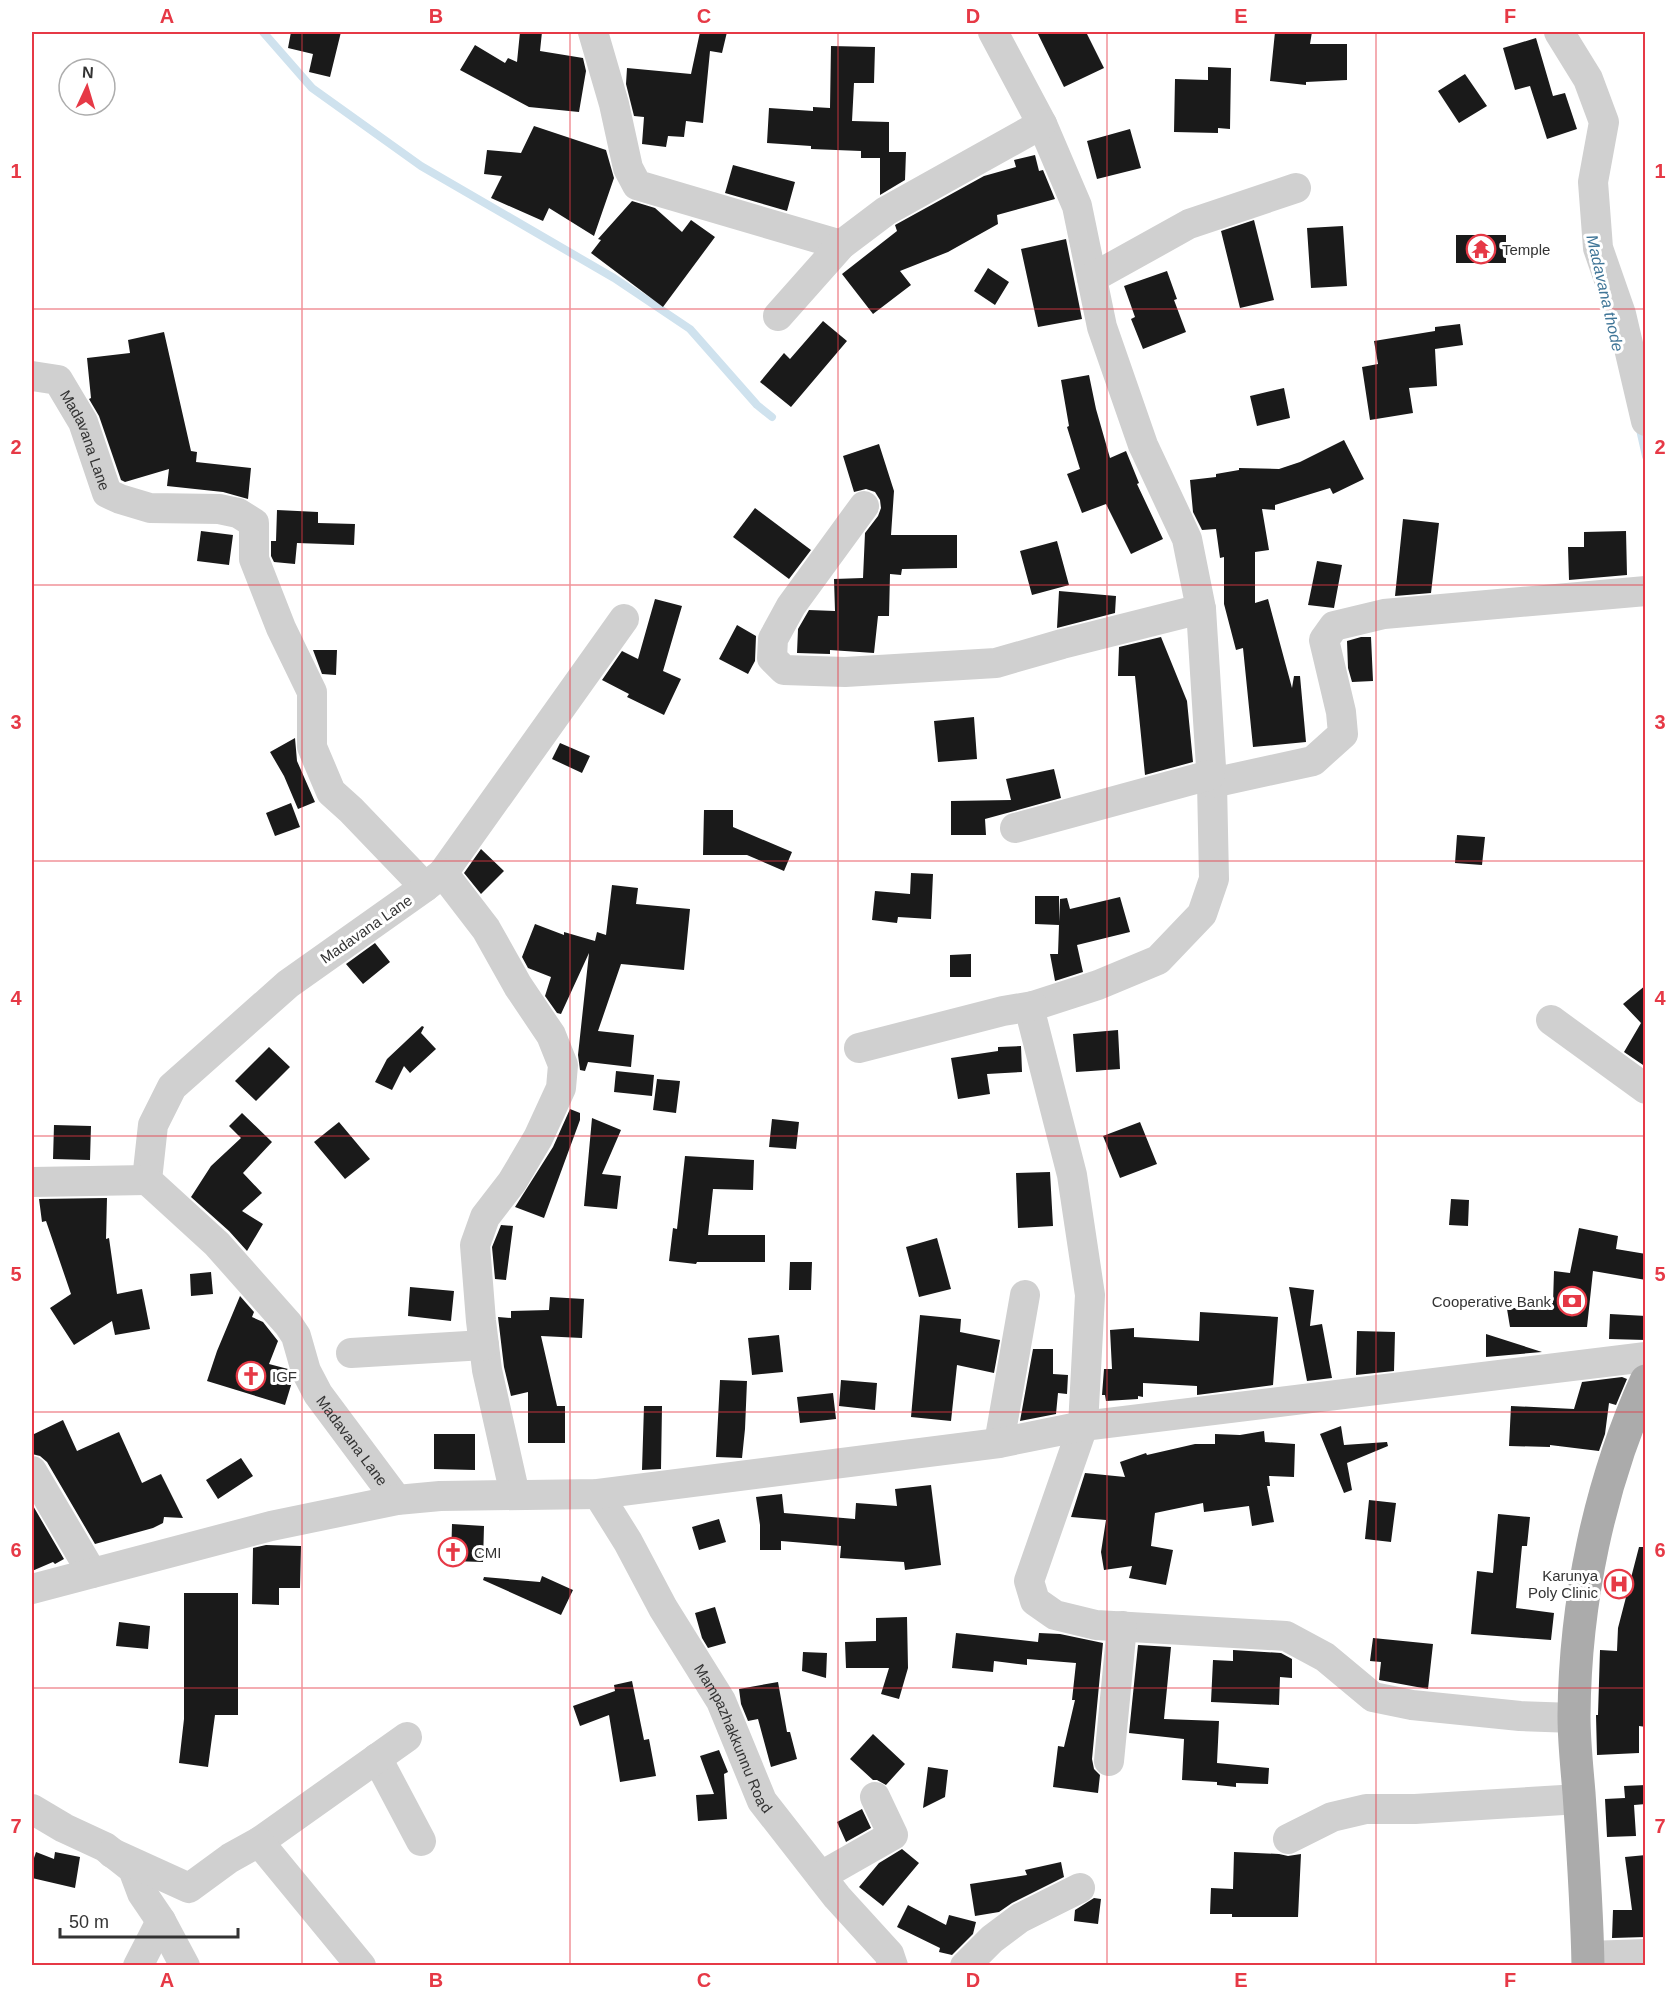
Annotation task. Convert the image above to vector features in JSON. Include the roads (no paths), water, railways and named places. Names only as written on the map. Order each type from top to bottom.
[{"type":"main road","points":[[1588,1961],[1574,1718],[1582,1608],[1592,1544],[1636,1430],[1646,1381]]},
{"type":"street","points":[[593,32],[614,104],[628,168],[637,185],[841,245]]},
{"type":"street","points":[[860,1048],[1033,1005],[1098,985],[1158,960],[1202,914],[1214,879],[1211,779],[1201,609],[1187,539],[1143,445],[1102,327],[1077,206],[1042,124],[993,32]]},
{"type":"street","points":[[1559,32],[1588,79],[1604,122],[1593,182],[1598,249],[1621,314],[1646,421]]},
{"type":"street","points":[[778,316],[841,245],[886,211],[1042,124]]},
{"type":"street","points":[[1092,278],[1189,224],[1296,188]]},
{"type":"street","name":"Madavana Lane","points":[[32,376],[58,380],[83,422],[107,493],[150,508],[219,509],[238,513],[254,523],[254,560],[281,628],[312,692],[312,747],[331,792],[434,880],[288,984],[172,1087],[153,1125],[147,1180],[217,1245],[288,1324],[296,1336],[306,1371],[318,1394],[397,1500]]},
{"type":"street","points":[[864,506],[791,606],[773,639],[772,658],[784,670],[845,672],[996,663],[1201,609]]},
{"type":"street","points":[[1015,828],[1211,779],[1314,761],[1342,734],[1341,712],[1323,640],[1334,626],[1384,614],[1646,591]]},
{"type":"street","points":[[515,1495],[484,1345],[475,1245],[485,1217],[512,1182],[538,1138],[561,1088],[563,1065],[551,1035],[518,986],[486,929],[434,880],[624,619]]},
{"type":"street","points":[[1033,1005],[1030,1011],[1037,1047],[1071,1175],[1090,1295],[1083,1426],[1029,1581],[1035,1600],[1055,1615],[1096,1624],[1286,1636],[1325,1657],[1374,1697],[1412,1705],[1520,1716],[1574,1718]]},
{"type":"street","points":[[1551,1020],[1646,1089]]},
{"type":"street","points":[[32,1182],[147,1180]]},
{"type":"street","points":[[999,1443],[1025,1295]]},
{"type":"street","points":[[351,1353],[484,1345]]},
{"type":"street","points":[[32,1589],[271,1526],[397,1500],[440,1496],[598,1494],[999,1443],[1083,1426],[1646,1356]]},
{"type":"street","points":[[32,1471],[92,1573]]},
{"type":"street","name":"Mampazhakkunnu Road","points":[[598,1494],[628,1542],[663,1608],[721,1701],[762,1801],[837,1897],[889,1954],[893,1965]]},
{"type":"street","points":[[1109,1761],[1122,1626]]},
{"type":"street","points":[[32,1809],[112,1853],[189,1888],[230,1858],[259,1842],[407,1737]]},
{"type":"street","points":[[377,1758],[421,1841]]},
{"type":"street","points":[[821,1876],[893,1836],[875,1797]]},
{"type":"street","points":[[1288,1839],[1332,1817],[1366,1809],[1415,1809],[1579,1799]]},
{"type":"street","points":[[259,1842],[361,1965]]},
{"type":"street","points":[[112,1853],[133,1869],[142,1893],[161,1921],[185,1965]]},
{"type":"street","points":[[965,1965],[992,1939],[1020,1918],[1080,1888]]},
{"type":"street","points":[[138,1965],[161,1921]]},
{"type":"street","points":[[1588,1961],[1646,1954]]},
{"type":"waterway","points":[[263,32],[312,88],[421,166],[614,278],[690,329],[757,405],[772,417]]},
{"type":"waterway","name":"Madavana thode","points":[[1639,425],[1646,456]]},
{"type":"place","name":"Temple","points":[[1481,249]]},
{"type":"place","name":"Cooperative Bank","points":[[1572,1301]]},
{"type":"place","name":"IGF","points":[[251,1376]]},
{"type":"place","name":"CMI","points":[[453,1552]]},
{"type":"place","name":"Karunya Poly Clinic","points":[[1619,1584]]}]
